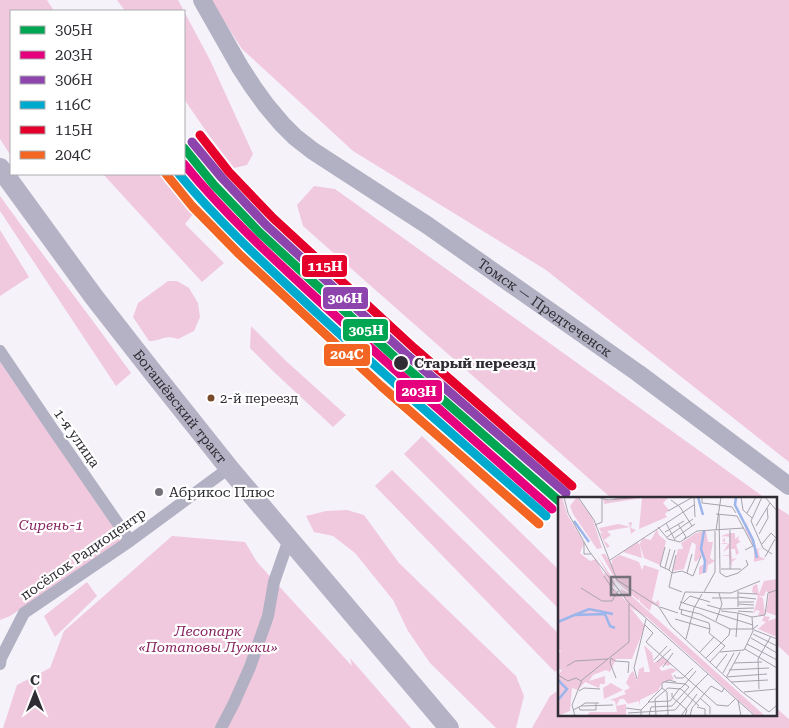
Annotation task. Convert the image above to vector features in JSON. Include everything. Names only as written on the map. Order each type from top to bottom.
[{"type":"main road","name":"Томск — Предтеченск","points":[[202,0],[253,87],[266,105],[295,137],[313,151],[427,225],[638,372],[789,486]]},
{"type":"main road","name":"Богашёвский тракт","points":[[0,168],[94,297],[229,468],[449,728]]},
{"type":"street","name":"1-я улица","points":[[0,351],[130,541]]},
{"type":"street","name":"посёлок Радиоцентр","points":[[0,664],[1,658],[24,613],[130,541],[229,468]]},
{"type":"street","points":[[220,728],[234,703],[253,659],[268,616],[274,582],[289,539]]},
{"type":"green space","points":[[0,0],[47,0],[53,10],[10,10],[10,154],[0,139]]},
{"type":"green space","points":[[117,0],[178,0],[183,10],[124,10]]},
{"type":"green space","points":[[210,0],[789,0],[789,462],[546,270],[353,151],[242,49]]},
{"type":"green space","points":[[185,13],[210,60],[253,154],[247,165],[234,168],[185,100]]},
{"type":"green space","points":[[104,175],[181,175],[190,186],[198,208],[185,224],[224,263],[202,282]]},
{"type":"green space","points":[[314,186],[335,189],[764,497],[610,497],[303,226],[297,205]]},
{"type":"green space","points":[[0,196],[131,373],[116,386],[0,211]]},
{"type":"green space","points":[[0,230],[29,277],[0,296]]},
{"type":"green space","points":[[168,281],[177,281],[189,288],[198,303],[200,317],[194,331],[178,339],[166,337],[149,341],[133,317],[138,303]]},
{"type":"green space","points":[[251,326],[285,360],[346,415],[333,427],[274,372],[250,348]]},
{"type":"green space","name":"Сирень-1","points":[[0,362],[123,541],[10,616],[0,620]]},
{"type":"green space","points":[[422,436],[558,569],[558,608],[404,454]]},
{"type":"green space","points":[[392,470],[558,633],[558,669],[555,672],[375,486]]},
{"type":"green space","points":[[776,507],[789,515],[789,656],[776,644]]},
{"type":"green space","points":[[347,510],[364,515],[399,563],[516,676],[524,696],[516,728],[496,728],[430,663],[408,631],[393,600],[355,553],[333,536],[314,532],[306,516],[326,511]]},
{"type":"green space","name":"Лесопарк «Потаповы Лужки»","points":[[172,536],[245,542],[257,562],[352,666],[350,658],[411,728],[3,728],[17,685],[50,668],[64,631]]},
{"type":"green space","points":[[87,582],[97,596],[55,637],[44,616]]},
{"type":"green space","points":[[558,691],[558,716],[776,716],[776,708],[789,719],[789,728],[532,728],[550,696]]},
{"type":"transit line","name":"115Н","points":[[200,135],[229,172],[273,218],[414,348],[572,486]]},
{"type":"transit line","name":"306Н","points":[[192,142],[222,178],[266,225],[408,356],[566,493]]},
{"type":"transit line","name":"305Н","points":[[185,149],[214,185],[259,232],[401,363],[558,500]]},
{"type":"transit line","name":"203Н","points":[[185,165],[235,221],[290,274],[552,509]]},
{"type":"transit line","name":"204С","points":[[167,175],[192,206],[239,254],[381,386],[539,524]]},
{"type":"transit line","name":"116С","points":[[180,175],[229,229],[318,314],[546,516]]},
{"type":"place","name":"Старый переезд","points":[[401,363]]},
{"type":"place","name":"2-й переезд","points":[[211,398]]},
{"type":"place","name":"Абрикос Плюс","points":[[159,492]]}]
